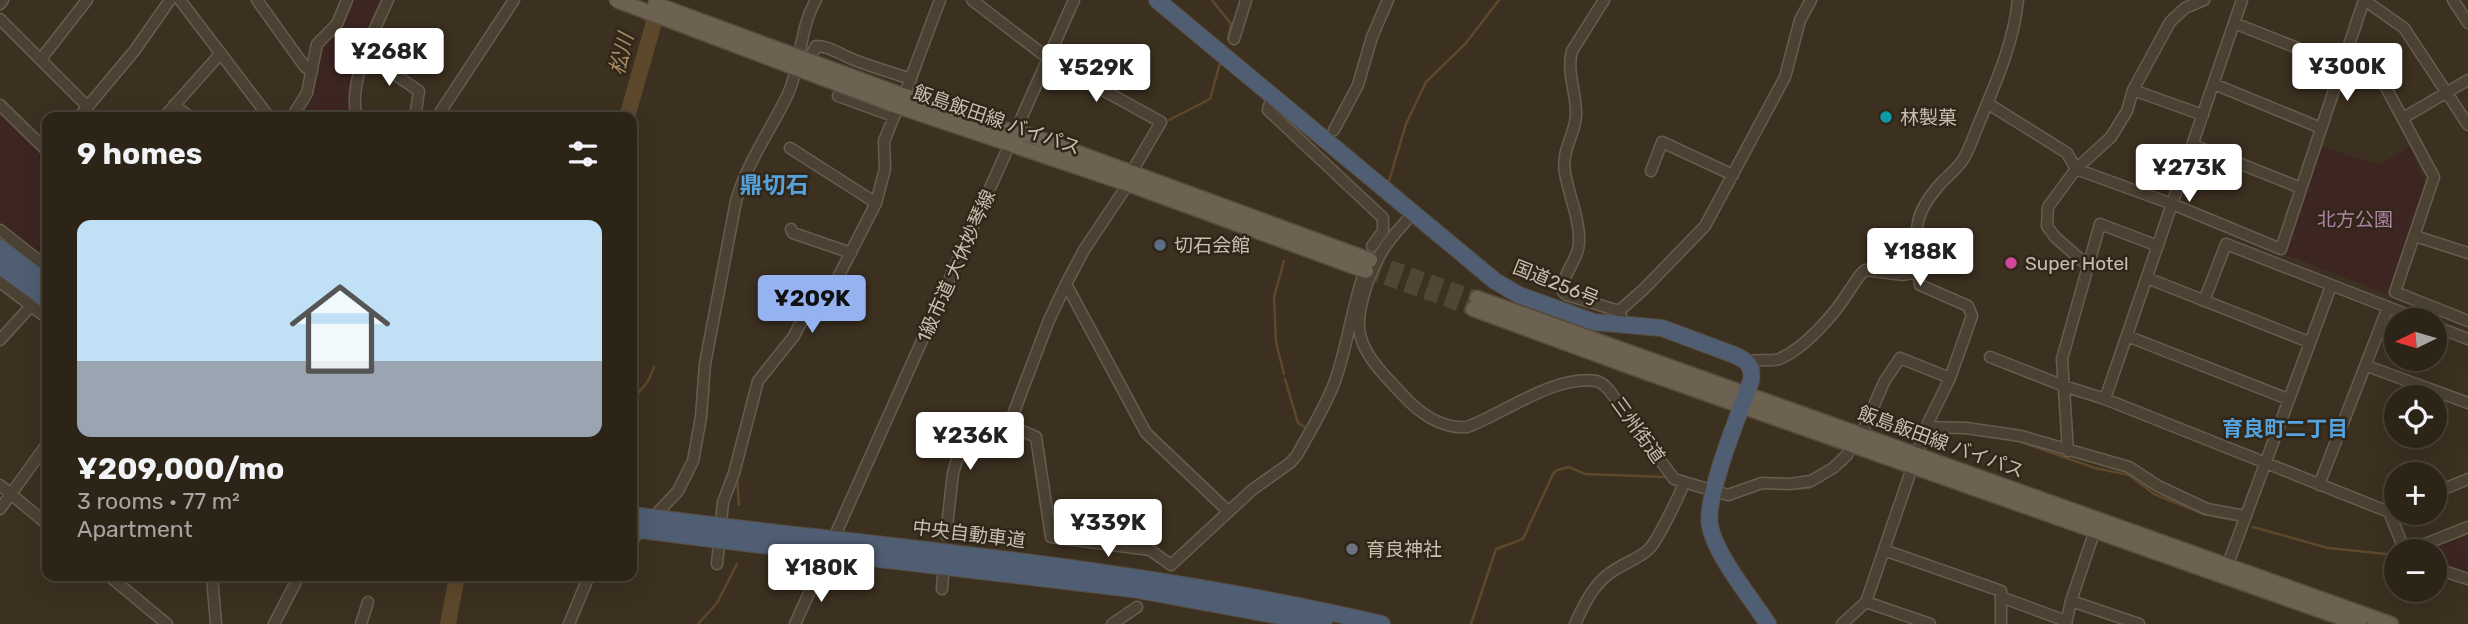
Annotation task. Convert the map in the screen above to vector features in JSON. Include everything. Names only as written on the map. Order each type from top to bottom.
[{"type":"highway","name":"国道256号","points":[[1157,0],[1495,281],[1519,295],[1594,322],[1622,318],[1662,328],[1748,362]]},
{"type":"highway","points":[[0,248],[42,279]]},
{"type":"highway","points":[[0,266],[42,296]]},
{"type":"highway","points":[[1748,362],[1752,375],[1713,492],[1708,517],[1715,541],[1768,624]]},
{"type":"highway","name":"中央自動車道","points":[[637,516],[736,535],[1132,589],[1324,624]]},
{"type":"highway","name":"中央自動車道","points":[[637,529],[736,535],[1072,566],[1196,585],[1382,624]]},
{"type":"main road","name":"飯島飯田線 バイパス","points":[[616,0],[898,103],[1012,138],[1368,264]]},
{"type":"main road","name":"飯島飯田線 バイパス","points":[[644,0],[898,103]]},
{"type":"main road","name":"飯島飯田線 バイパス","points":[[1475,303],[2225,571],[2359,624]]},
{"type":"main road","name":"飯島飯田線 バイパス","points":[[1744,400],[1851,445],[1915,460]]},
{"type":"main road","name":"飯島飯田線 バイパス","points":[[2339,616],[2391,624]]},
{"type":"street","points":[[41,60],[87,0]]},
{"type":"street","points":[[84,112],[135,50],[170,0]]},
{"type":"street","points":[[180,0],[265,112]]},
{"type":"street","points":[[257,0],[305,67],[312,71]]},
{"type":"street","points":[[295,112],[307,93],[317,44],[337,24],[347,0]]},
{"type":"street","points":[[356,112],[355,98],[363,60],[388,0]]},
{"type":"street","points":[[440,112],[514,0]]},
{"type":"street","points":[[637,535],[678,491],[688,475],[699,431],[705,364],[736,201],[743,178],[789,92],[804,26],[816,0]]},
{"type":"street","points":[[717,564],[723,502],[734,473],[758,381],[802,321],[831,291],[876,203],[886,169],[884,141],[898,103],[911,79],[940,0]]},
{"type":"street","points":[[946,535],[957,460],[966,451],[1009,425],[1048,320],[1066,284],[1161,122],[1048,58],[972,0]]},
{"type":"street","name":"1級市道 大休妙琴線","points":[[838,531],[1074,0]]},
{"type":"street","points":[[1234,39],[1245,0]]},
{"type":"street","points":[[1334,130],[1358,85],[1372,37],[1388,0]]},
{"type":"street","points":[[1604,0],[1569,60],[1576,116],[1564,162],[1580,245],[1573,267],[1562,287],[1567,295],[1622,318],[1644,289],[1705,226],[1785,77],[1800,20],[1811,0]]},
{"type":"street","points":[[1842,624],[1866,602],[1926,427],[1950,378],[1972,316],[1968,306],[1920,285],[1916,226],[1924,204],[1964,158],[2016,21],[2018,0]]},
{"type":"street","points":[[2087,265],[2055,237],[2047,226],[2048,207],[2076,169],[2111,137],[2127,111],[2133,90],[2170,22],[2185,8],[2204,0]]},
{"type":"street","points":[[2105,399],[2242,0]]},
{"type":"street","points":[[1987,103],[2067,153],[2076,169],[2172,204],[2281,249],[2364,0],[2404,27],[2468,125]]},
{"type":"street","points":[[2453,0],[2468,23]]},
{"type":"street","points":[[0,19],[88,107]]},
{"type":"street","points":[[2234,23],[2383,82],[2434,177],[2395,292],[2468,321]]},
{"type":"street","points":[[793,80],[799,79],[816,46],[827,47],[852,59],[911,79]]},
{"type":"street","points":[[168,112],[221,53]]},
{"type":"street","points":[[363,60],[384,66],[419,91],[416,112]]},
{"type":"street","points":[[2403,118],[2468,80]]},
{"type":"street","points":[[2214,84],[2321,128]]},
{"type":"street","points":[[2133,90],[2203,115]]},
{"type":"street","points":[[838,96],[898,103]]},
{"type":"street","points":[[1009,425],[1036,437],[1051,537],[1150,550],[1171,565],[1252,490],[1297,455],[1334,384],[1368,264],[1383,231],[1383,218],[1268,110],[1272,96]]},
{"type":"street","points":[[0,105],[42,146]]},
{"type":"street","points":[[174,105],[183,112]]},
{"type":"street","points":[[1651,171],[1662,142],[1733,175]]},
{"type":"street","points":[[2193,145],[2301,188]]},
{"type":"street","points":[[790,148],[876,203]]},
{"type":"street","name":"三州街道","points":[[1412,214],[1375,263],[1358,322],[1360,336],[1383,374],[1413,407],[1426,416],[1459,428],[1474,425],[1562,385],[1595,381],[1609,390],[1674,479],[1684,483]]},
{"type":"street","points":[[2068,451],[2062,359],[2100,224],[2158,246]]},
{"type":"street","points":[[791,229],[793,233],[851,253]]},
{"type":"street","points":[[0,230],[42,263]]},
{"type":"street","points":[[2415,236],[2468,253]]},
{"type":"street","points":[[2204,300],[2226,244],[2388,307],[2319,485]]},
{"type":"street","points":[[1748,362],[1759,358],[1778,360],[1802,345],[1849,292],[1856,277],[1865,270],[1903,275],[1919,272]]},
{"type":"street","points":[[2147,278],[2309,342]]},
{"type":"street","points":[[0,282],[42,314]]},
{"type":"street","points":[[1066,284],[1146,433],[1228,511]]},
{"type":"street","points":[[2225,571],[2331,286]]},
{"type":"street","points":[[0,340],[31,306]]},
{"type":"street","points":[[2447,331],[2468,339]]},
{"type":"street","points":[[2127,336],[2288,399]]},
{"type":"street","points":[[1990,357],[2384,508]]},
{"type":"street","points":[[1864,429],[1884,382],[1900,358],[1950,378]]},
{"type":"street","points":[[2367,366],[2468,403]]},
{"type":"street","points":[[1926,427],[1966,428],[2021,436],[2129,467],[2158,486],[2207,509],[2245,516]]},
{"type":"street","points":[[1575,624],[1597,583],[1611,572],[1640,557],[1654,543],[1678,501],[1684,483],[1728,495],[1762,483],[1789,484],[1811,481],[1833,468],[1847,455],[1851,445]]},
{"type":"street","points":[[0,509],[42,451]]},
{"type":"street","points":[[2447,488],[2468,479]]},
{"type":"street","points":[[0,485],[42,520]]},
{"type":"street","points":[[2001,597],[2066,622],[2097,526]]},
{"type":"street","points":[[2438,539],[2468,527]]},
{"type":"street","points":[[1884,550],[2001,591],[2001,624]]},
{"type":"street","points":[[795,624],[819,571]]},
{"type":"street","points":[[2447,572],[2468,579]]},
{"type":"street","points":[[942,589],[943,576]]},
{"type":"street","points":[[115,581],[167,624]]},
{"type":"street","points":[[212,581],[216,624]]},
{"type":"street","points":[[274,624],[296,581]]},
{"type":"street","points":[[569,624],[587,581]]},
{"type":"street","points":[[2071,601],[2139,624]]},
{"type":"street","points":[[361,624],[368,602]]},
{"type":"street","points":[[1866,602],[1930,624]]},
{"type":"street","points":[[1112,624],[1137,607],[1121,624]]},
{"type":"green space","points":[[353,0],[383,0],[350,85],[350,112],[305,112],[311,98],[323,47],[340,27]]},
{"type":"green space","points":[[0,112],[42,153],[42,256],[0,224]]},
{"type":"green space","name":"北方公園","points":[[2322,147],[2379,165],[2410,147],[2426,186],[2387,294],[2283,253]]},
{"type":"green space","points":[[2468,535],[2468,573],[2447,566],[2447,543]]},
{"type":"waterway","points":[[1212,0],[1231,24],[1228,39]]},
{"type":"waterway","points":[[1389,181],[1406,124],[1426,82],[1466,43],[1499,0]]},
{"type":"waterway","name":"松川","points":[[628,112],[653,26],[656,1]]},
{"type":"waterway","points":[[1169,120],[1210,99],[1220,63]]},
{"type":"waterway","points":[[915,83],[921,66]]},
{"type":"waterway","points":[[247,96],[258,112]]},
{"type":"waterway","points":[[1284,261],[1274,297],[1276,342],[1284,374]]},
{"type":"waterway","points":[[802,330],[811,319]]},
{"type":"waterway","points":[[637,395],[648,381],[654,367]]},
{"type":"waterway","points":[[1285,379],[1298,423],[1306,428]]},
{"type":"waterway","points":[[2015,440],[2095,468],[2129,475],[2154,494],[2203,514],[2234,520]]},
{"type":"waterway","points":[[1839,469],[1846,464]]},
{"type":"waterway","points":[[1471,624],[1496,549],[1523,539],[1557,470],[1569,467],[1585,474],[1666,477]]},
{"type":"waterway","points":[[1778,489],[1809,488],[1834,473]]},
{"type":"waterway","points":[[737,477],[739,505]]},
{"type":"waterway","points":[[2253,527],[2328,548],[2384,554]]},
{"type":"waterway","points":[[2447,541],[2465,534]]},
{"type":"waterway","points":[[698,624],[717,603],[737,564]]},
{"type":"waterway","name":"松川","points":[[448,624],[456,581]]},
{"type":"waterway","points":[[564,624],[581,581]]},
{"type":"tunnel","points":[[1370,260],[1477,298]]},
{"type":"tunnel","points":[[1366,271],[1473,309]]},
{"type":"place","name":"林製菓","points":[[1886,117]]},
{"type":"place","name":"切石会館","points":[[1160,245]]},
{"type":"place","name":"Super Hotel","points":[[2011,263]]},
{"type":"place","name":"育良神社","points":[[1352,549]]},
{"type":"district","name":"鼎切石","points":[[774,185]]},
{"type":"district","name":"育良町二丁目","points":[[2285,428]]}]
